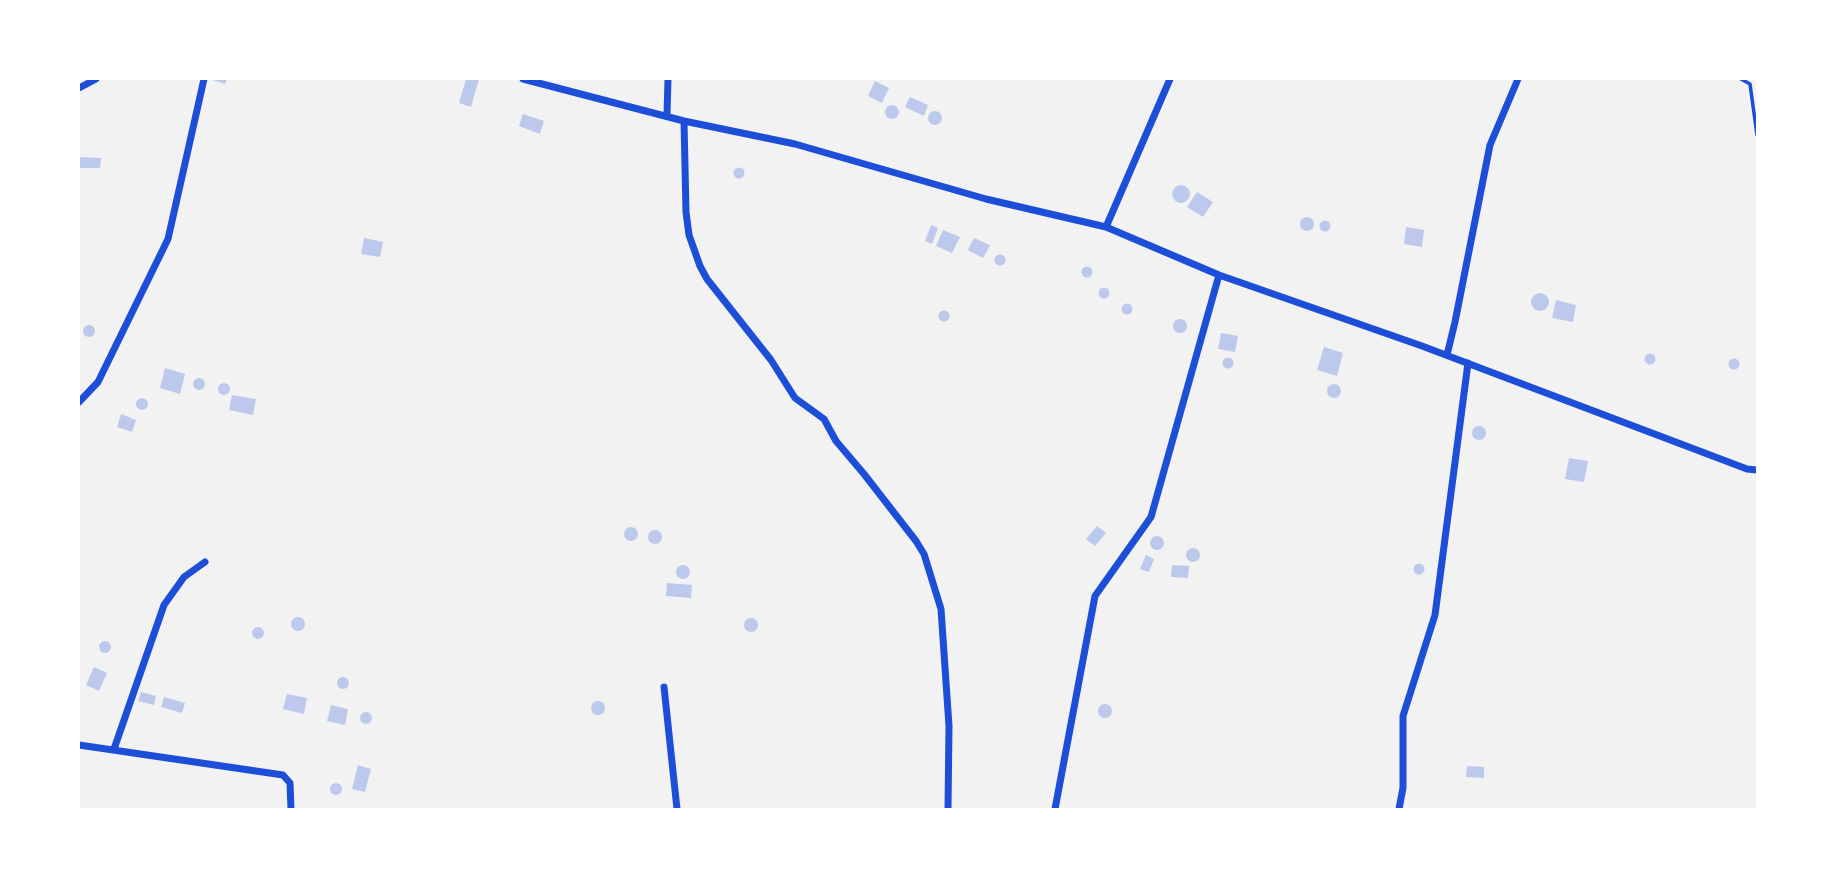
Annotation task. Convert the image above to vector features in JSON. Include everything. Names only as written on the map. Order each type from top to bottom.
[{"type":"street","points":[[79,88],[96,79]]},
{"type":"street","points":[[79,402],[98,382],[168,239],[204,79]]},
{"type":"street","points":[[523,79],[684,121],[795,144],[986,199],[1106,227],[1219,275],[1447,355],[1747,469],[1757,470]]},
{"type":"street","points":[[667,115],[668,79]]},
{"type":"street","points":[[1106,227],[1170,79]]},
{"type":"street","points":[[1447,355],[1490,145],[1518,79]]},
{"type":"street","points":[[684,121],[689,235],[707,279],[771,360],[795,398],[824,419],[836,441],[909,531],[924,554],[940,609],[948,726],[948,809]]},
{"type":"street","points":[[1055,809],[1095,596],[1151,517],[1219,275]]},
{"type":"street","points":[[1399,809],[1403,788],[1402,716],[1435,615],[1468,363]]},
{"type":"street","points":[[114,749],[164,606],[184,577],[205,562]]},
{"type":"street","points":[[664,687],[677,809]]},
{"type":"street","points":[[79,744],[283,775],[290,783],[291,809]]},
{"type":"lane","points":[[1741,79],[1750,84],[1757,135]]},
{"type":"building","points":[[210,79],[227,79],[225,84]]},
{"type":"building","points":[[466,79],[479,79],[471,107],[459,103]]},
{"type":"building","points":[[875,81],[889,88],[882,103],[868,96]]},
{"type":"building","points":[[910,97],[928,105],[924,116],[905,107]]},
{"type":"building","points":[[892,105],[897,107],[897,117],[892,119],[887,117],[885,112],[887,107]]},
{"type":"building","points":[[935,111],[940,113],[940,123],[935,125],[930,123],[928,118],[930,113]]},
{"type":"building","points":[[523,114],[544,121],[540,134],[519,126]]},
{"type":"building","points":[[79,157],[101,158],[100,168],[79,168]]},
{"type":"building","points":[[739,168],[743,169],[743,177],[739,178],[735,177],[734,173],[735,169]]},
{"type":"building","points":[[1177,185],[1185,185],[1190,194],[1188,201],[1177,203],[1172,198],[1172,190]]},
{"type":"building","points":[[1197,192],[1213,202],[1203,217],[1187,207]]},
{"type":"building","points":[[1307,217],[1312,219],[1312,229],[1307,231],[1302,229],[1300,224],[1302,219]]},
{"type":"building","points":[[1325,220],[1331,226],[1325,232],[1319,226]]},
{"type":"building","points":[[931,225],[938,228],[932,244],[925,241]]},
{"type":"building","points":[[1406,227],[1424,230],[1422,247],[1404,244]]},
{"type":"building","points":[[943,230],[960,237],[952,253],[936,246]]},
{"type":"building","points":[[364,238],[383,242],[380,257],[361,254]]},
{"type":"building","points":[[974,238],[990,245],[983,258],[968,250]]},
{"type":"building","points":[[1000,255],[1004,256],[1004,264],[1000,265],[996,264],[995,260],[996,256]]},
{"type":"building","points":[[1087,267],[1091,268],[1091,276],[1087,277],[1083,276],[1082,272],[1083,268]]},
{"type":"building","points":[[1104,288],[1108,289],[1108,297],[1104,298],[1100,297],[1099,293],[1100,289]]},
{"type":"building","points":[[1536,293],[1544,293],[1549,302],[1547,309],[1536,311],[1531,306],[1531,298]]},
{"type":"building","points":[[1556,300],[1576,305],[1573,322],[1552,318]]},
{"type":"building","points":[[1127,304],[1131,305],[1131,313],[1127,314],[1123,313],[1122,309],[1123,305]]},
{"type":"building","points":[[944,311],[948,312],[948,320],[944,321],[940,320],[939,316],[940,312]]},
{"type":"building","points":[[1180,319],[1185,321],[1185,331],[1180,333],[1175,331],[1173,326],[1175,321]]},
{"type":"building","points":[[89,325],[95,331],[89,337],[83,331]]},
{"type":"building","points":[[1221,333],[1238,336],[1235,352],[1218,349]]},
{"type":"building","points":[[1324,347],[1343,353],[1337,376],[1317,370]]},
{"type":"building","points":[[1650,353],[1656,359],[1650,365],[1644,359]]},
{"type":"building","points":[[1228,358],[1232,359],[1232,367],[1228,368],[1224,367],[1223,363],[1224,359]]},
{"type":"building","points":[[1734,358],[1740,364],[1734,370],[1728,364]]},
{"type":"building","points":[[165,368],[185,374],[180,394],[160,388]]},
{"type":"building","points":[[199,378],[205,384],[199,390],[193,384]]},
{"type":"building","points":[[224,383],[230,389],[224,395],[218,389]]},
{"type":"building","points":[[1334,384],[1339,386],[1339,396],[1334,398],[1329,396],[1327,391],[1329,386]]},
{"type":"building","points":[[232,395],[256,399],[253,415],[229,410]]},
{"type":"building","points":[[142,398],[148,404],[142,410],[136,404]]},
{"type":"building","points":[[121,414],[136,420],[132,432],[117,427]]},
{"type":"building","points":[[1476,426],[1482,426],[1486,433],[1482,440],[1476,440],[1472,436],[1472,430]]},
{"type":"building","points":[[1569,458],[1588,461],[1584,482],[1565,479]]},
{"type":"building","points":[[1097,526],[1106,533],[1095,546],[1086,539]]},
{"type":"building","points":[[631,527],[636,529],[636,539],[631,541],[626,539],[624,534],[626,529]]},
{"type":"building","points":[[655,530],[660,532],[660,542],[655,544],[650,542],[648,537],[650,532]]},
{"type":"building","points":[[1157,536],[1162,538],[1162,548],[1157,550],[1152,548],[1150,543],[1152,538]]},
{"type":"building","points":[[1193,548],[1198,550],[1198,560],[1193,562],[1188,560],[1186,555],[1188,550]]},
{"type":"building","points":[[1146,555],[1154,559],[1149,572],[1140,569]]},
{"type":"building","points":[[1419,564],[1423,565],[1423,573],[1419,574],[1415,573],[1414,569],[1415,565]]},
{"type":"building","points":[[683,565],[688,567],[688,577],[683,579],[678,577],[676,572],[678,567]]},
{"type":"building","points":[[1172,565],[1189,566],[1188,578],[1171,577]]},
{"type":"building","points":[[667,583],[692,585],[691,598],[666,596]]},
{"type":"building","points":[[295,617],[301,617],[305,624],[301,631],[295,631],[291,627],[291,621]]},
{"type":"building","points":[[751,618],[756,620],[756,630],[751,632],[746,630],[744,625],[746,620]]},
{"type":"building","points":[[258,627],[264,633],[258,639],[252,633]]},
{"type":"building","points":[[105,641],[111,647],[105,653],[99,647]]},
{"type":"building","points":[[94,667],[107,673],[99,691],[86,685]]},
{"type":"building","points":[[343,677],[349,683],[343,689],[337,683]]},
{"type":"building","points":[[141,692],[156,696],[154,705],[138,701]]},
{"type":"building","points":[[287,694],[307,698],[304,714],[283,709]]},
{"type":"building","points":[[164,697],[185,703],[182,713],[161,707]]},
{"type":"building","points":[[598,701],[603,703],[603,713],[598,715],[593,713],[591,708],[593,703]]},
{"type":"building","points":[[1105,704],[1110,706],[1110,716],[1105,718],[1100,716],[1098,711],[1100,706]]},
{"type":"building","points":[[331,705],[348,709],[345,725],[327,721]]},
{"type":"building","points":[[366,712],[372,718],[366,724],[360,718]]},
{"type":"building","points":[[358,765],[371,769],[365,792],[352,789]]},
{"type":"building","points":[[1467,766],[1484,767],[1484,778],[1466,777]]},
{"type":"building","points":[[336,783],[342,789],[336,795],[330,789]]}]
